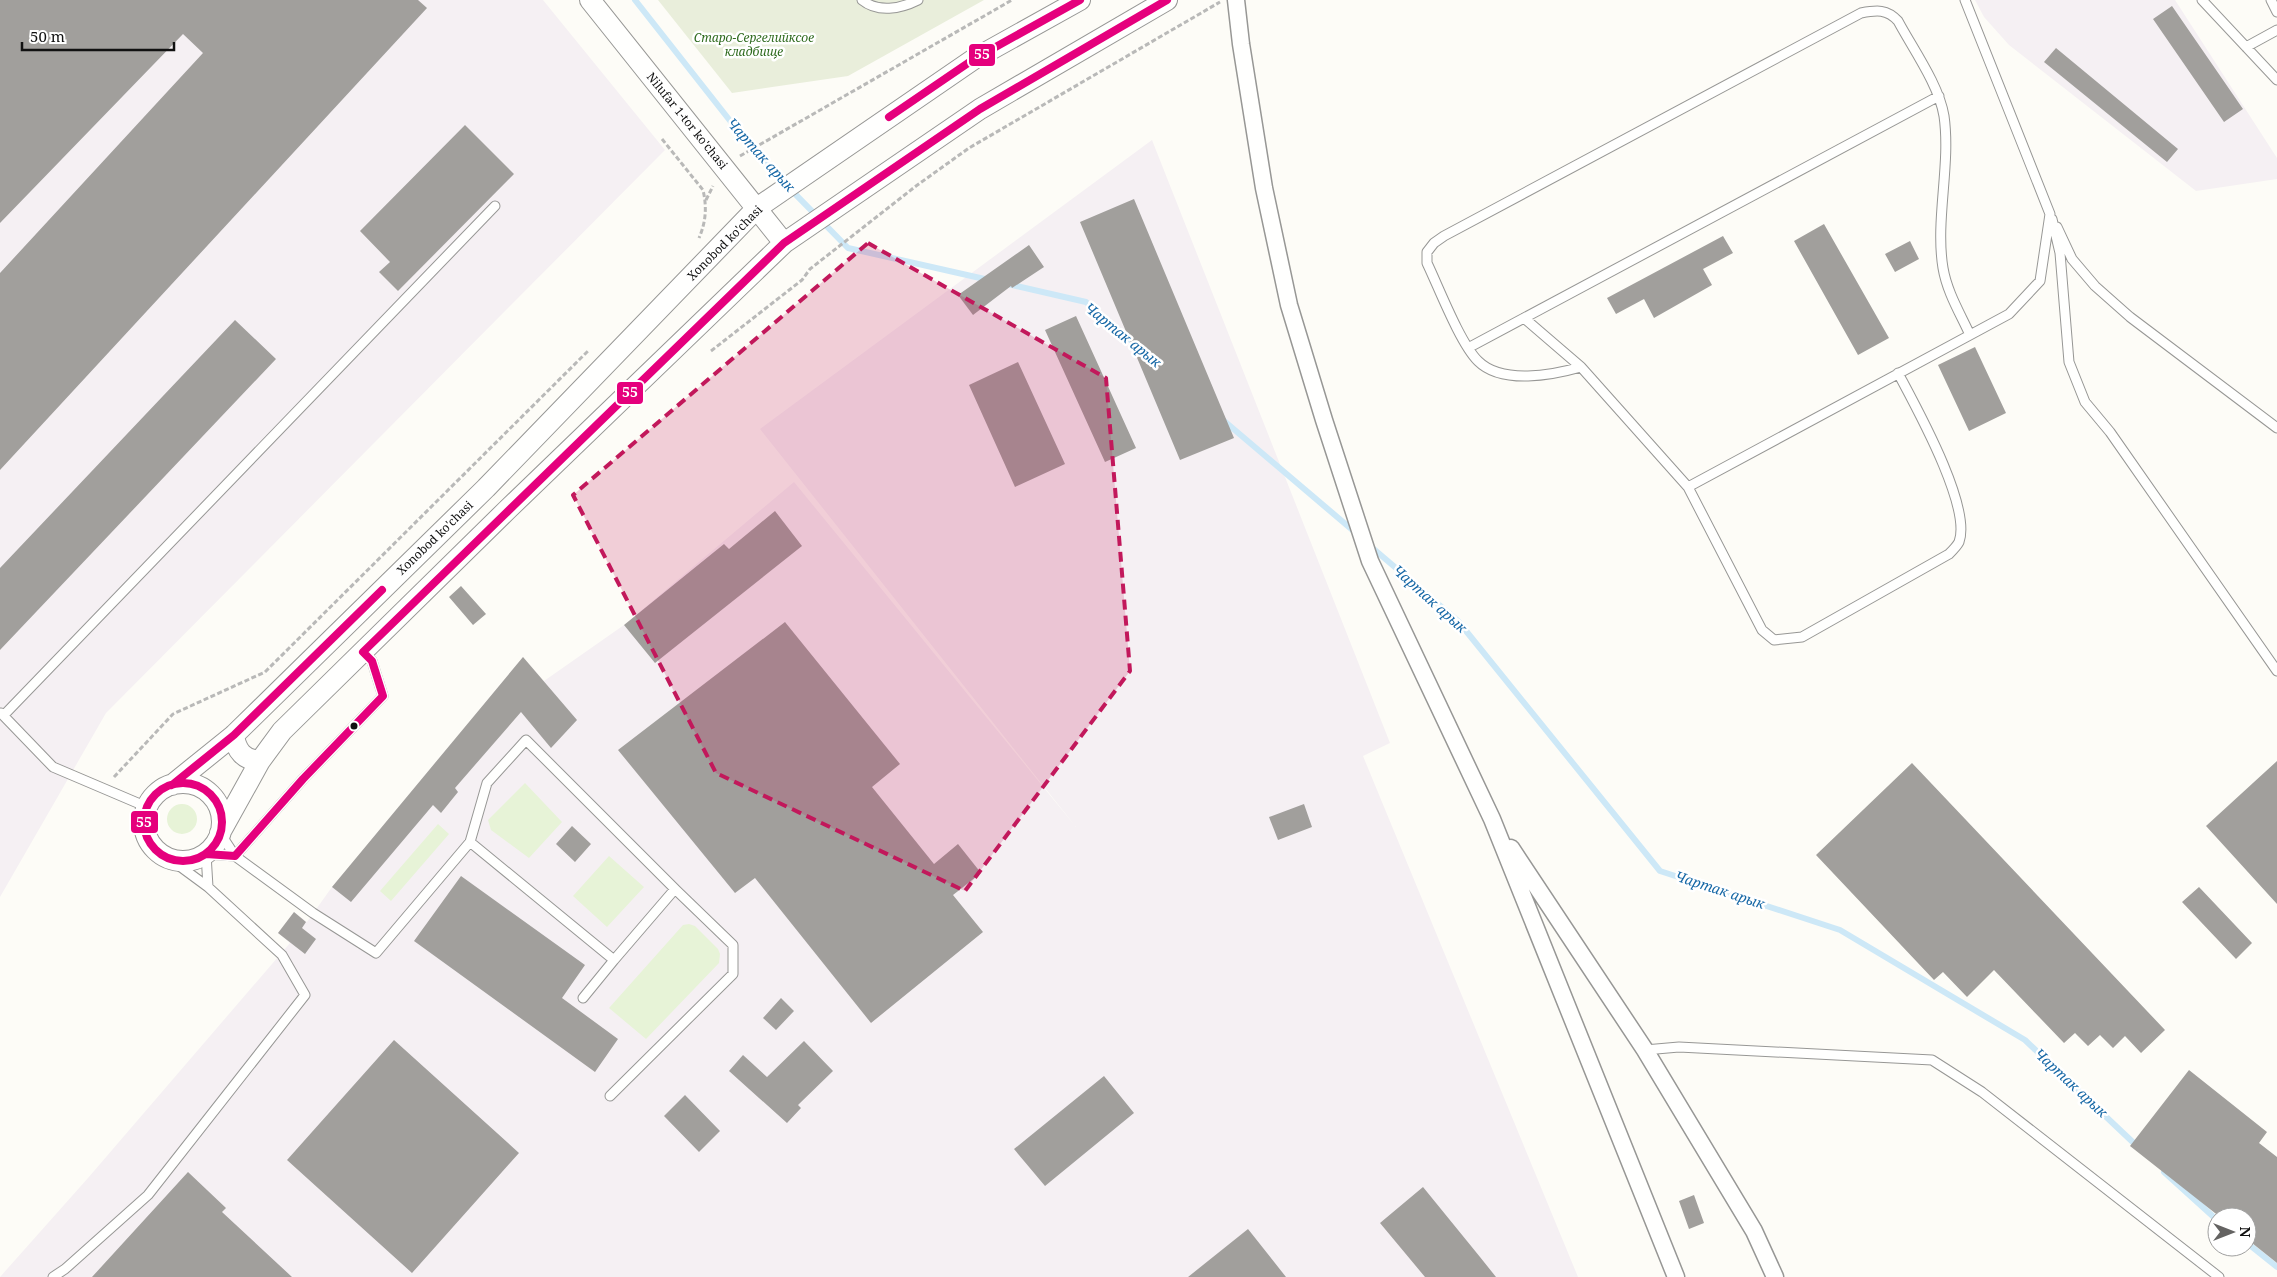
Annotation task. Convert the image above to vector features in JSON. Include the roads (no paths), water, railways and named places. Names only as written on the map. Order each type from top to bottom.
[{"type":"street","name":"Nilufar 1-tor ko'chasi","points":[[590,0],[784,243]]},
{"type":"street","name":"Xonobod ko'chasi","points":[[147,808],[157,794],[172,785],[234,735],[486,488],[757,208],[974,59],[1080,0]]},
{"type":"street","points":[[147,808],[144,820],[145,832],[150,844],[159,853],[170,859],[183,861],[195,859],[206,854],[215,844],[260,761],[282,731],[368,656],[507,510],[784,243],[980,109],[1167,0]]},
{"type":"street","points":[[1236,0],[1241,44],[1268,206],[1289,305],[1370,561],[1492,819],[1676,1277]]},
{"type":"street","points":[[486,488],[507,510]]},
{"type":"street","points":[[234,735],[242,754],[251,760],[260,761]]},
{"type":"street","points":[[172,785],[183,783],[194,785],[205,790],[214,798],[222,821],[220,833]]},
{"type":"street","points":[[1492,819],[1645,1050],[1754,1231],[1775,1277]]},
{"type":"lane","points":[[862,0],[870,7],[891,8],[918,0]]},
{"type":"lane","points":[[1965,0],[2050,214],[2072,258],[2095,286],[2130,317],[2277,428]]},
{"type":"lane","points":[[2202,0],[2277,80]]},
{"type":"lane","points":[[2270,0],[2277,12]]},
{"type":"lane","points":[[1581,367],[1554,375],[1519,376],[1494,370],[1479,362],[1468,348],[1427,263],[1427,252],[1430,247],[1452,231],[1861,13],[1882,10],[1890,13],[1898,21],[1939,96],[1947,143],[1944,178],[1943,268],[1950,295],[1970,335]]},
{"type":"lane","points":[[2246,48],[2277,30]]},
{"type":"lane","points":[[1468,348],[1939,96]]},
{"type":"lane","points":[[147,808],[53,767],[2,714],[495,206]]},
{"type":"lane","points":[[1688,487],[2009,314],[2040,281],[2050,214]]},
{"type":"lane","points":[[2050,214],[2060,253],[2069,362],[2085,402],[2110,432],[2277,671]]},
{"type":"lane","points":[[1524,318],[1581,367],[1688,487],[1762,630],[1774,640],[1802,637],[1949,554],[1958,543],[1960,529],[1957,508],[1944,465],[1898,373]]},
{"type":"lane","points":[[236,856],[303,779],[383,696],[368,656]]},
{"type":"lane","points":[[220,833],[236,856],[313,913],[376,953],[470,842],[487,783],[526,740],[733,945],[733,974],[610,1096]]},
{"type":"lane","points":[[470,842],[614,960]]},
{"type":"lane","points":[[208,886],[206,854],[236,856]]},
{"type":"lane","points":[[53,1277],[66,1269],[148,1195],[305,995],[282,955],[208,886],[170,859]]},
{"type":"lane","points":[[583,998],[675,889]]},
{"type":"lane","points":[[1645,1050],[1679,1047],[1932,1060],[1982,1092],[2219,1277]]},
{"type":"waterway","name":"Чартак арык","points":[[635,0],[757,155],[848,248],[989,280]]},
{"type":"waterway","name":"Чартак арык","points":[[1008,284],[1086,302],[1136,345]]},
{"type":"waterway","name":"Чартак арык","points":[[1223,420],[1356,533]]},
{"type":"waterway","name":"Чартак арык","points":[[1369,545],[1458,621],[1660,871],[1840,930],[2025,1040],[2139,1148]]},
{"type":"waterway","name":"Чартак арык","points":[[2164,1172],[2207,1211]]},
{"type":"waterway","name":"Чартак арык","points":[[2257,1251],[2277,1267]]},
{"type":"park label","name":"Старо-Сергелийксое кладбище","points":[[754,45]]}]
